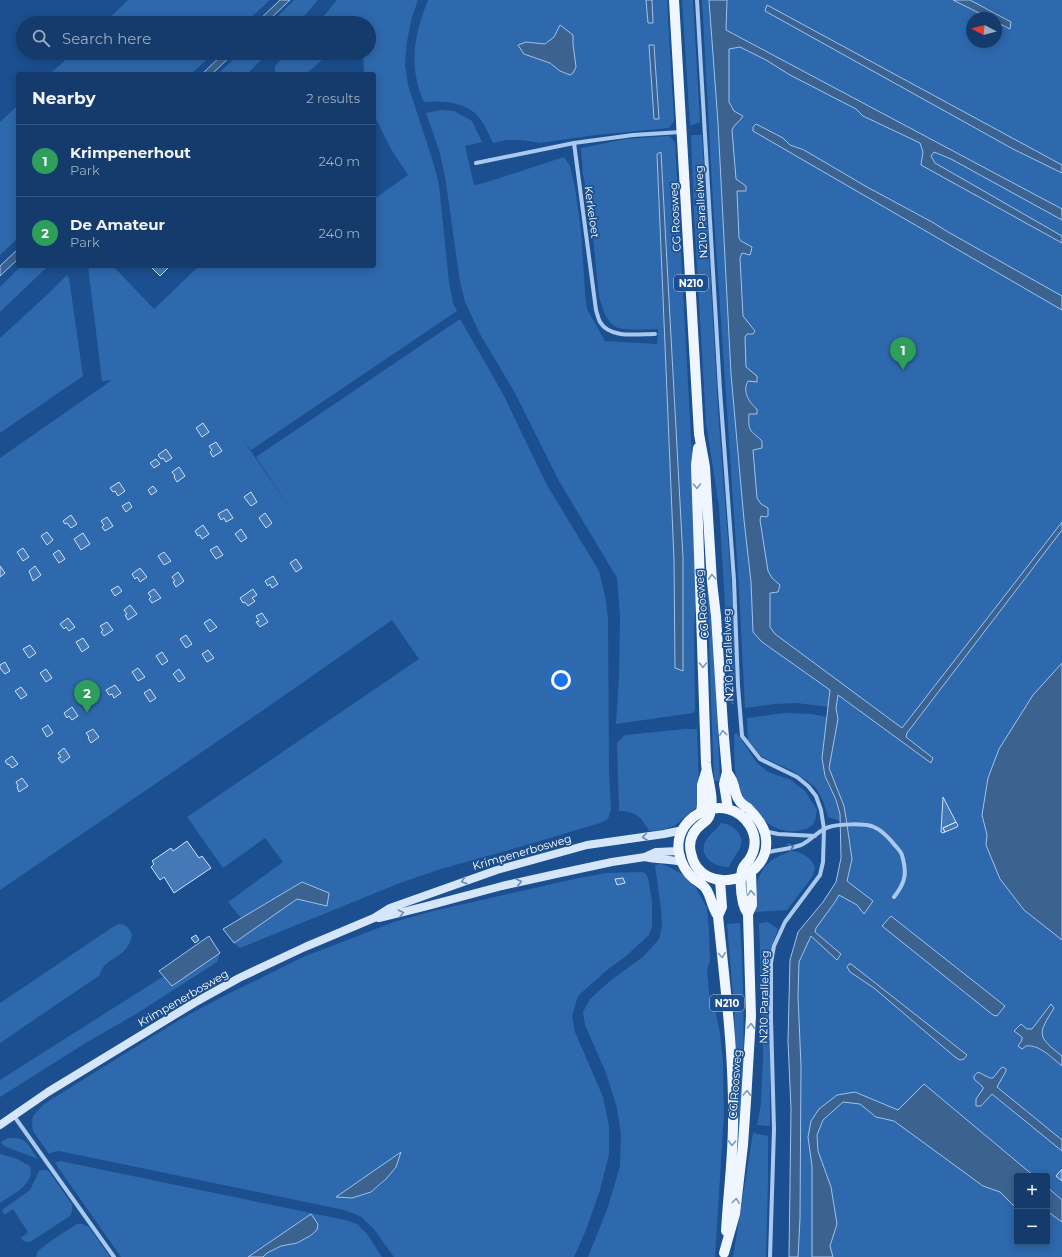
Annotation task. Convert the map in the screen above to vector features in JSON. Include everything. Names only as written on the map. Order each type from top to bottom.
[{"type":"main road","name":"CG Roosweg","points":[[674,0],[683,132],[699,434],[705,466],[712,582],[716,616],[727,772],[724,784],[728,809]]},
{"type":"main road","name":"CG Roosweg","points":[[699,434],[696,465],[706,772],[710,784],[711,808]]},
{"type":"main road","name":"CG Roosweg","points":[[700,812],[702,805],[702,785],[706,772]]},
{"type":"main road","name":"CG Roosweg","points":[[727,772],[733,783],[738,799],[753,813],[760,822],[764,831]]},
{"type":"main road","name":"N210","points":[[682,862],[679,851],[680,835],[692,818],[700,812],[711,808],[728,809],[742,816],[755,835],[756,843],[752,856],[742,869],[742,877]]},
{"type":"main road","points":[[711,808],[709,817],[698,827],[692,837],[690,853],[696,866],[701,872],[707,876],[720,880],[729,880],[742,877],[752,872],[762,860],[764,853]]},
{"type":"main road","points":[[752,829],[764,831]]},
{"type":"main road","name":"Krimpenerbosweg","points":[[0,1125],[48,1092],[194,1003],[239,978],[305,947],[374,918],[390,908],[497,870],[587,845],[683,830]]},
{"type":"main road","name":"N210","points":[[764,831],[766,846],[764,853]]},
{"type":"main road","points":[[679,851],[690,853]]},
{"type":"main road","name":"Krimpenerbosweg","points":[[374,918],[427,906],[509,884],[612,862],[645,857],[656,852],[679,851]]},
{"type":"main road","name":"Krimpenerbosweg","points":[[645,857],[657,860],[675,860],[682,862]]},
{"type":"main road","name":"CG Roosweg","points":[[682,862],[687,871],[705,887],[711,899],[712,907],[718,916],[730,1025],[733,1090],[732,1157],[724,1255]]},
{"type":"main road","name":"CG Roosweg","points":[[724,1255],[735,1214],[743,1145],[751,1016],[748,914],[752,905],[752,872]]},
{"type":"main road","name":"CG Roosweg","points":[[742,877],[743,905],[748,914]]},
{"type":"main road","name":"CG Roosweg","points":[[718,916],[722,907],[720,880]]},
{"type":"street","name":"N210 Parallelweg","points":[[697,0],[720,390],[734,580],[738,686],[742,736],[760,759],[797,777],[808,786],[816,796],[821,810],[824,829],[823,862],[820,874],[785,922],[774,946],[771,963],[774,1129],[770,1257]]},
{"type":"street","points":[[476,163],[574,143],[633,135],[683,132]]},
{"type":"street","name":"Kerkeloet","points":[[574,143],[596,310],[600,321],[607,330],[619,334],[655,334]]},
{"type":"street","points":[[764,853],[802,844],[830,826],[857,824],[875,827],[901,851],[905,867],[905,876],[901,888],[894,897]]},
{"type":"street","points":[[764,831],[778,834],[816,836]]},
{"type":"street","points":[[14,1116],[114,1257]]},
{"type":"shaded area","points":[[128,0],[270,0],[253,16],[111,16]]},
{"type":"shaded area","points":[[280,0],[290,0],[273,16],[263,16]]},
{"type":"shaded area","points":[[294,0],[318,0],[304,16],[278,16]]},
{"type":"shaded area","points":[[337,0],[418,0],[412,17],[407,41],[405,64],[408,85],[439,185],[449,282],[453,303],[457,311],[251,450],[243,440],[293,512],[256,457],[460,319],[502,392],[547,485],[599,571],[606,600],[608,620],[609,771],[611,810],[608,819],[600,823],[441,869],[400,883],[240,948],[234,943],[297,899],[327,906],[302,882],[241,918],[228,902],[283,862],[265,838],[223,868],[187,817],[419,659],[392,620],[0,890],[0,458],[112,380],[102,381],[88,268],[115,268],[154,309],[197,268],[376,268],[376,198],[408,175],[391,149],[376,119],[376,72],[364,72],[363,60],[376,60],[376,16],[324,16]]},
{"type":"shaded area","points":[[428,0],[646,0],[648,23],[653,22],[652,0],[667,0],[674,121],[669,128],[595,135],[540,143],[522,140],[507,140],[493,143],[481,120],[470,109],[447,102],[424,102],[416,76],[415,63],[416,39]],"holes":[[[573,35],[576,67],[560,71],[550,63],[541,59],[526,42],[545,44],[554,37]],[[654,45],[659,119],[649,46]]]},
{"type":"shaded area","points":[[646,0],[652,0],[653,23],[648,23]]},
{"type":"shaded area","points":[[682,0],[693,0],[700,122],[690,126]]},
{"type":"shaded area","points":[[702,0],[709,0],[718,123],[731,374],[751,582],[753,632],[762,642],[830,690],[829,707],[796,703],[745,708],[739,590],[713,202]]},
{"type":"shaded area","points":[[709,0],[727,0],[726,30],[1062,209],[1062,220],[951,159],[934,152],[931,156],[935,163],[1062,236],[1062,243],[921,165],[923,152],[920,143],[863,116],[856,109],[740,47],[729,49],[729,102],[734,111],[743,116],[732,130],[736,179],[746,186],[746,191],[737,191],[739,238],[741,241],[752,247],[750,255],[742,253],[740,258],[743,316],[755,331],[753,334],[747,334],[745,337],[746,367],[757,376],[757,382],[748,381],[746,385],[747,396],[751,404],[757,409],[757,414],[749,414],[749,425],[752,432],[762,441],[762,448],[753,450],[757,498],[761,504],[768,508],[768,516],[761,516],[760,520],[768,571],[772,578],[780,585],[778,592],[770,593],[770,627],[775,634],[902,728],[1062,522],[1062,530],[907,733],[906,737],[933,758],[931,763],[838,695],[836,708],[838,719],[829,768],[844,806],[846,818],[852,859],[847,881],[873,901],[864,914],[857,905],[839,895],[816,928],[815,932],[841,954],[837,960],[811,936],[799,962],[798,996],[801,1066],[800,1218],[798,1257],[789,1257],[791,1109],[788,1041],[790,960],[798,932],[823,902],[836,882],[841,858],[840,814],[836,800],[825,776],[822,758],[830,690],[762,642],[753,632],[751,582],[731,374],[718,123]]},
{"type":"shaded area","points":[[717,0],[1062,0],[1062,1257],[793,1257],[794,986],[801,941],[844,878],[840,806],[827,771],[837,686],[764,631]]},
{"type":"shaded area","points":[[953,0],[970,0],[992,12],[977,12]]},
{"type":"shaded area","points":[[767,5],[1062,165],[1062,173],[1013,149],[765,11]]},
{"type":"shaded area","points":[[1002,17],[1011,22],[1010,29],[1002,25]]},
{"type":"shaded area","points":[[560,25],[573,35],[576,67],[570,75],[560,71],[550,63],[524,54],[518,45],[526,42],[545,44],[554,37]]},
{"type":"shaded area","points":[[649,45],[654,45],[659,119],[654,119]]},
{"type":"shaded area","points":[[65,60],[206,60],[193,72],[52,72]]},
{"type":"shaded area","points":[[217,60],[227,60],[214,72],[204,72]]},
{"type":"shaded area","points":[[233,60],[261,60],[249,72],[220,72]]},
{"type":"shaded area","points":[[281,60],[322,60],[308,72],[275,72],[275,66]]},
{"type":"shaded area","points":[[16,107],[16,240],[0,255],[0,122]]},
{"type":"shaded area","points":[[441,110],[454,111],[472,121],[482,142],[465,146],[474,185],[564,157],[570,166],[575,188],[581,230],[587,309],[605,341],[657,344],[658,329],[631,329],[616,327],[605,313],[599,296],[589,200],[583,175],[581,148],[626,139],[669,136],[675,142],[698,578],[694,629],[695,710],[693,713],[616,724],[619,677],[620,617],[617,578],[559,481],[515,393],[480,334],[465,302],[460,282],[445,176],[439,150],[426,113]],"holes":[[[657,155],[662,170],[683,558],[675,668],[674,560]]]},
{"type":"shaded area","points":[[756,124],[783,138],[790,145],[804,150],[1062,296],[1062,310],[753,131],[753,127]]},
{"type":"shaded area","points":[[691,135],[702,135],[719,424],[735,630],[734,704],[731,704],[719,507],[706,423]]},
{"type":"shaded area","points":[[661,152],[683,558],[683,671],[675,668],[674,560],[657,154]]},
{"type":"shaded area","points":[[16,251],[16,261],[0,276],[0,266]]},
{"type":"shaded area","points":[[19,268],[46,268],[0,312],[0,287]]},
{"type":"shaded area","points":[[67,275],[69,278],[83,376],[0,433],[0,338]]},
{"type":"shaded area","points":[[706,560],[715,668],[720,781],[714,781]]},
{"type":"shaded area","points":[[1062,663],[1062,940],[1024,910],[1000,879],[986,845],[987,835],[982,815],[988,778],[999,749],[1033,695]]},
{"type":"shaded area","points":[[784,713],[812,714],[827,717],[823,747],[824,770],[825,777],[840,815],[840,821],[828,817],[823,801],[816,788],[793,771],[762,757],[748,740],[747,718]]},
{"type":"shaded area","points":[[697,729],[699,795],[697,806],[676,825],[665,829],[649,831],[644,822],[634,814],[619,811],[617,743],[625,735]]},
{"type":"shaded area","points":[[737,733],[757,763],[768,772],[791,780],[805,791],[817,810],[813,824],[799,831],[781,830],[769,824],[743,797],[737,783],[735,767],[734,734]]},
{"type":"shaded area","points":[[721,823],[735,829],[741,840],[739,850],[729,867],[719,866],[714,863],[706,857],[704,852],[706,839]]},
{"type":"shaded area","points":[[793,851],[804,855],[812,861],[815,868],[813,876],[787,910],[755,912],[756,890],[761,873],[773,860]]},
{"type":"shaded area","points":[[660,864],[682,874],[696,888],[707,908],[710,961],[707,969],[710,1004],[714,1004],[720,1034],[723,1061],[724,1114],[715,1257],[588,1257],[608,1207],[620,1166],[621,1135],[617,1108],[606,1073],[585,1025],[583,1012],[590,999],[610,981],[644,956],[659,939],[662,926],[655,865]]},
{"type":"shaded area","points":[[606,873],[645,873],[648,878],[652,901],[652,926],[649,935],[578,996],[572,1016],[575,1032],[603,1097],[609,1126],[609,1154],[600,1190],[586,1230],[574,1257],[394,1257],[373,1228],[360,1216],[344,1210],[59,1151],[49,1154],[33,1131],[33,1116],[44,1104],[179,1020],[303,957],[394,922],[433,911]],"holes":[[[400,1152],[386,1180],[371,1192],[352,1198]]]},
{"type":"shaded area","points":[[302,882],[329,893],[327,906],[297,899],[234,943],[223,929]]},
{"type":"shaded area","points":[[891,916],[1005,1006],[997,1016],[993,1015],[882,926]]},
{"type":"shaded area","points":[[768,922],[778,929],[773,943],[770,967],[770,1126],[757,1125],[761,1104],[763,1056],[759,923]]},
{"type":"shaded area","points":[[740,923],[743,993],[743,1062],[740,1125],[734,1172],[738,1111],[734,1009],[727,924]]},
{"type":"shaded area","points":[[119,924],[128,928],[131,932],[130,942],[121,953],[102,969],[100,975],[0,1043],[0,1003]]},
{"type":"shaded area","points":[[209,936],[220,953],[172,986],[159,971]]},
{"type":"shaded area","points":[[220,953],[217,962],[136,1014],[84,1044],[0,1097],[0,1080],[164,976],[173,985]]},
{"type":"shaded area","points":[[851,964],[967,1055],[964,1059],[960,1060],[955,1057],[874,988],[850,972],[847,967]]},
{"type":"shaded area","points":[[1051,1004],[1054,1008],[1045,1024],[1042,1034],[1048,1044],[1062,1056],[1062,1066],[1045,1052],[1036,1047],[1026,1046],[1022,1049],[1018,1046],[1022,1040],[1022,1037],[1014,1031],[1021,1024],[1027,1029],[1032,1029]]},
{"type":"shaded area","points":[[1003,1067],[1006,1071],[997,1087],[1062,1140],[1062,1151],[992,1094],[981,1106],[976,1106],[976,1099],[983,1087],[974,1079],[974,1076],[978,1072],[993,1078]]},
{"type":"shaded area","points":[[924,1084],[1030,1173],[1014,1173],[1014,1205],[1000,1192],[983,1186],[894,1121],[876,1117],[860,1104],[843,1102],[823,1120],[817,1135],[818,1151],[831,1187],[837,1224],[830,1246],[833,1257],[812,1257],[812,1166],[808,1137],[811,1121],[819,1109],[837,1095],[855,1092],[898,1110]]},
{"type":"shaded area","points":[[753,1133],[768,1136],[766,1257],[733,1257]]},
{"type":"shaded area","points":[[8,1138],[20,1139],[26,1142],[38,1159],[4,1146],[1,1142]]},
{"type":"shaded area","points":[[401,1152],[396,1167],[386,1179],[371,1192],[352,1198],[336,1197]]},
{"type":"shaded area","points":[[0,1154],[17,1159],[30,1166],[31,1172],[26,1184],[16,1193],[0,1203]]},
{"type":"shaded area","points":[[60,1161],[345,1220],[357,1224],[367,1234],[382,1257],[263,1257],[267,1253],[281,1246],[297,1243],[310,1236],[317,1230],[311,1214],[248,1257],[121,1257],[55,1163]]},
{"type":"shaded area","points":[[47,1170],[50,1173],[72,1204],[72,1211],[70,1216],[30,1242],[26,1242],[21,1238],[28,1232],[13,1209],[6,1214],[4,1214],[2,1210],[30,1190],[39,1171]]},
{"type":"shaded area","points":[[1050,1190],[1062,1200],[1062,1222],[1050,1213]]},
{"type":"shaded area","points":[[311,1214],[318,1224],[317,1230],[310,1236],[297,1243],[281,1246],[267,1253],[263,1257],[248,1257]]},
{"type":"shaded area","points":[[77,1224],[82,1224],[89,1227],[110,1257],[36,1257],[38,1251]]},
{"type":"building","points":[[152,268],[168,268],[160,276]]},
{"type":"building","points":[[203,423],[209,432],[202,437],[196,428]]},
{"type":"building","points":[[216,442],[222,451],[213,457],[210,452],[212,450],[209,446]]},
{"type":"building","points":[[166,449],[172,458],[166,462],[158,455]]},
{"type":"building","points":[[156,459],[160,464],[154,468],[150,463]]},
{"type":"building","points":[[179,467],[185,476],[177,482],[172,472]]},
{"type":"building","points":[[119,482],[125,491],[118,496],[115,491],[113,492],[110,488]]},
{"type":"building","points":[[153,486],[157,491],[151,495],[148,490]]},
{"type":"building","points":[[251,492],[257,502],[251,506],[244,497]]},
{"type":"building","points":[[129,502],[132,507],[126,512],[122,506]]},
{"type":"building","points":[[227,509],[233,518],[226,522],[224,518],[221,520],[218,514]]},
{"type":"building","points":[[265,513],[272,523],[266,528],[259,518]]},
{"type":"building","points":[[71,515],[77,524],[71,528],[63,521]]},
{"type":"building","points":[[107,517],[113,526],[105,531],[102,527],[104,525],[101,521]]},
{"type":"building","points":[[203,525],[209,534],[202,539],[195,531]]},
{"type":"building","points":[[241,529],[247,538],[241,542],[235,534]]},
{"type":"building","points":[[47,532],[53,540],[47,545],[41,536]]},
{"type":"building","points":[[83,533],[90,544],[81,550],[74,539]]},
{"type":"building","points":[[217,546],[223,555],[216,559],[210,550]]},
{"type":"building","points":[[23,548],[29,557],[23,561],[17,552]]},
{"type":"building","points":[[59,550],[65,559],[59,563],[53,554]]},
{"type":"building","points":[[164,552],[171,561],[164,565],[158,556]]},
{"type":"building","points":[[296,559],[302,568],[296,572],[290,563]]},
{"type":"building","points":[[0,566],[5,573],[0,577]]},
{"type":"building","points":[[35,566],[41,575],[33,581],[29,571]]},
{"type":"building","points":[[140,568],[147,577],[140,582],[137,577],[135,579],[132,574]]},
{"type":"building","points":[[178,572],[184,581],[176,587],[173,582],[175,581],[172,577]]},
{"type":"building","points":[[273,576],[278,584],[272,588],[270,584],[268,586],[265,581]]},
{"type":"building","points":[[118,586],[122,591],[115,596],[111,590]]},
{"type":"building","points":[[154,589],[161,598],[152,603],[149,599],[151,597],[148,593]]},
{"type":"building","points":[[253,589],[257,595],[252,598],[255,601],[248,606],[245,602],[243,603],[240,598]]},
{"type":"building","points":[[130,605],[137,614],[128,620],[125,615],[127,614],[124,610]]},
{"type":"building","points":[[262,613],[268,622],[260,627],[256,622],[259,621],[256,616]]},
{"type":"building","points":[[68,618],[75,627],[69,631],[66,627],[64,629],[60,624]]},
{"type":"building","points":[[210,619],[217,627],[210,632],[204,623]]},
{"type":"building","points":[[107,622],[113,630],[104,636],[101,632],[103,630],[100,626]]},
{"type":"building","points":[[186,635],[192,644],[186,648],[180,639]]},
{"type":"building","points":[[83,638],[89,647],[82,652],[76,642]]},
{"type":"building","points":[[30,645],[36,653],[29,658],[23,649]]},
{"type":"building","points":[[208,650],[214,658],[207,662],[202,654]]},
{"type":"building","points":[[162,652],[168,661],[162,665],[156,656]]},
{"type":"building","points":[[5,662],[10,671],[5,674],[0,668],[0,665]]},
{"type":"building","points":[[138,668],[145,677],[138,681],[132,672]]},
{"type":"building","points":[[46,669],[52,678],[46,682],[40,673]]},
{"type":"building","points":[[179,669],[185,678],[179,682],[173,674]]},
{"type":"building","points":[[115,685],[121,693],[114,698],[112,694],[109,695],[106,690]]},
{"type":"building","points":[[21,687],[27,695],[21,699],[15,691]]},
{"type":"building","points":[[150,689],[156,698],[150,702],[144,693]]},
{"type":"building","points":[[72,707],[78,716],[72,720],[69,716],[67,718],[64,713]]},
{"type":"building","points":[[48,725],[53,733],[47,737],[42,729]]},
{"type":"building","points":[[93,729],[99,737],[91,743],[86,733]]},
{"type":"building","points":[[64,748],[70,757],[62,763],[58,758],[61,757],[58,753]]},
{"type":"building","points":[[12,756],[18,764],[12,768],[5,761]]},
{"type":"building","points":[[22,778],[28,786],[19,792],[16,782]]},
{"type":"building","points":[[943,797],[956,822],[943,828],[945,832],[943,833],[941,832]]},
{"type":"building","points":[[956,822],[958,825],[957,827],[945,832],[943,828]]},
{"type":"building","points":[[187,841],[199,858],[202,856],[211,868],[174,893],[164,877],[160,880],[151,867],[154,864],[152,861],[171,848],[173,851]]},
{"type":"building","points":[[623,878],[625,883],[617,885],[615,879]]},
{"type":"building","points":[[196,935],[199,940],[195,943],[191,938]]},
{"type":"building","points":[[1062,1170],[1062,1181],[1056,1176]]},
{"type":"place","name":"Krimpenerhout","points":[[903,370]]},
{"type":"place","name":"De Amateur","points":[[87,713]]}]
